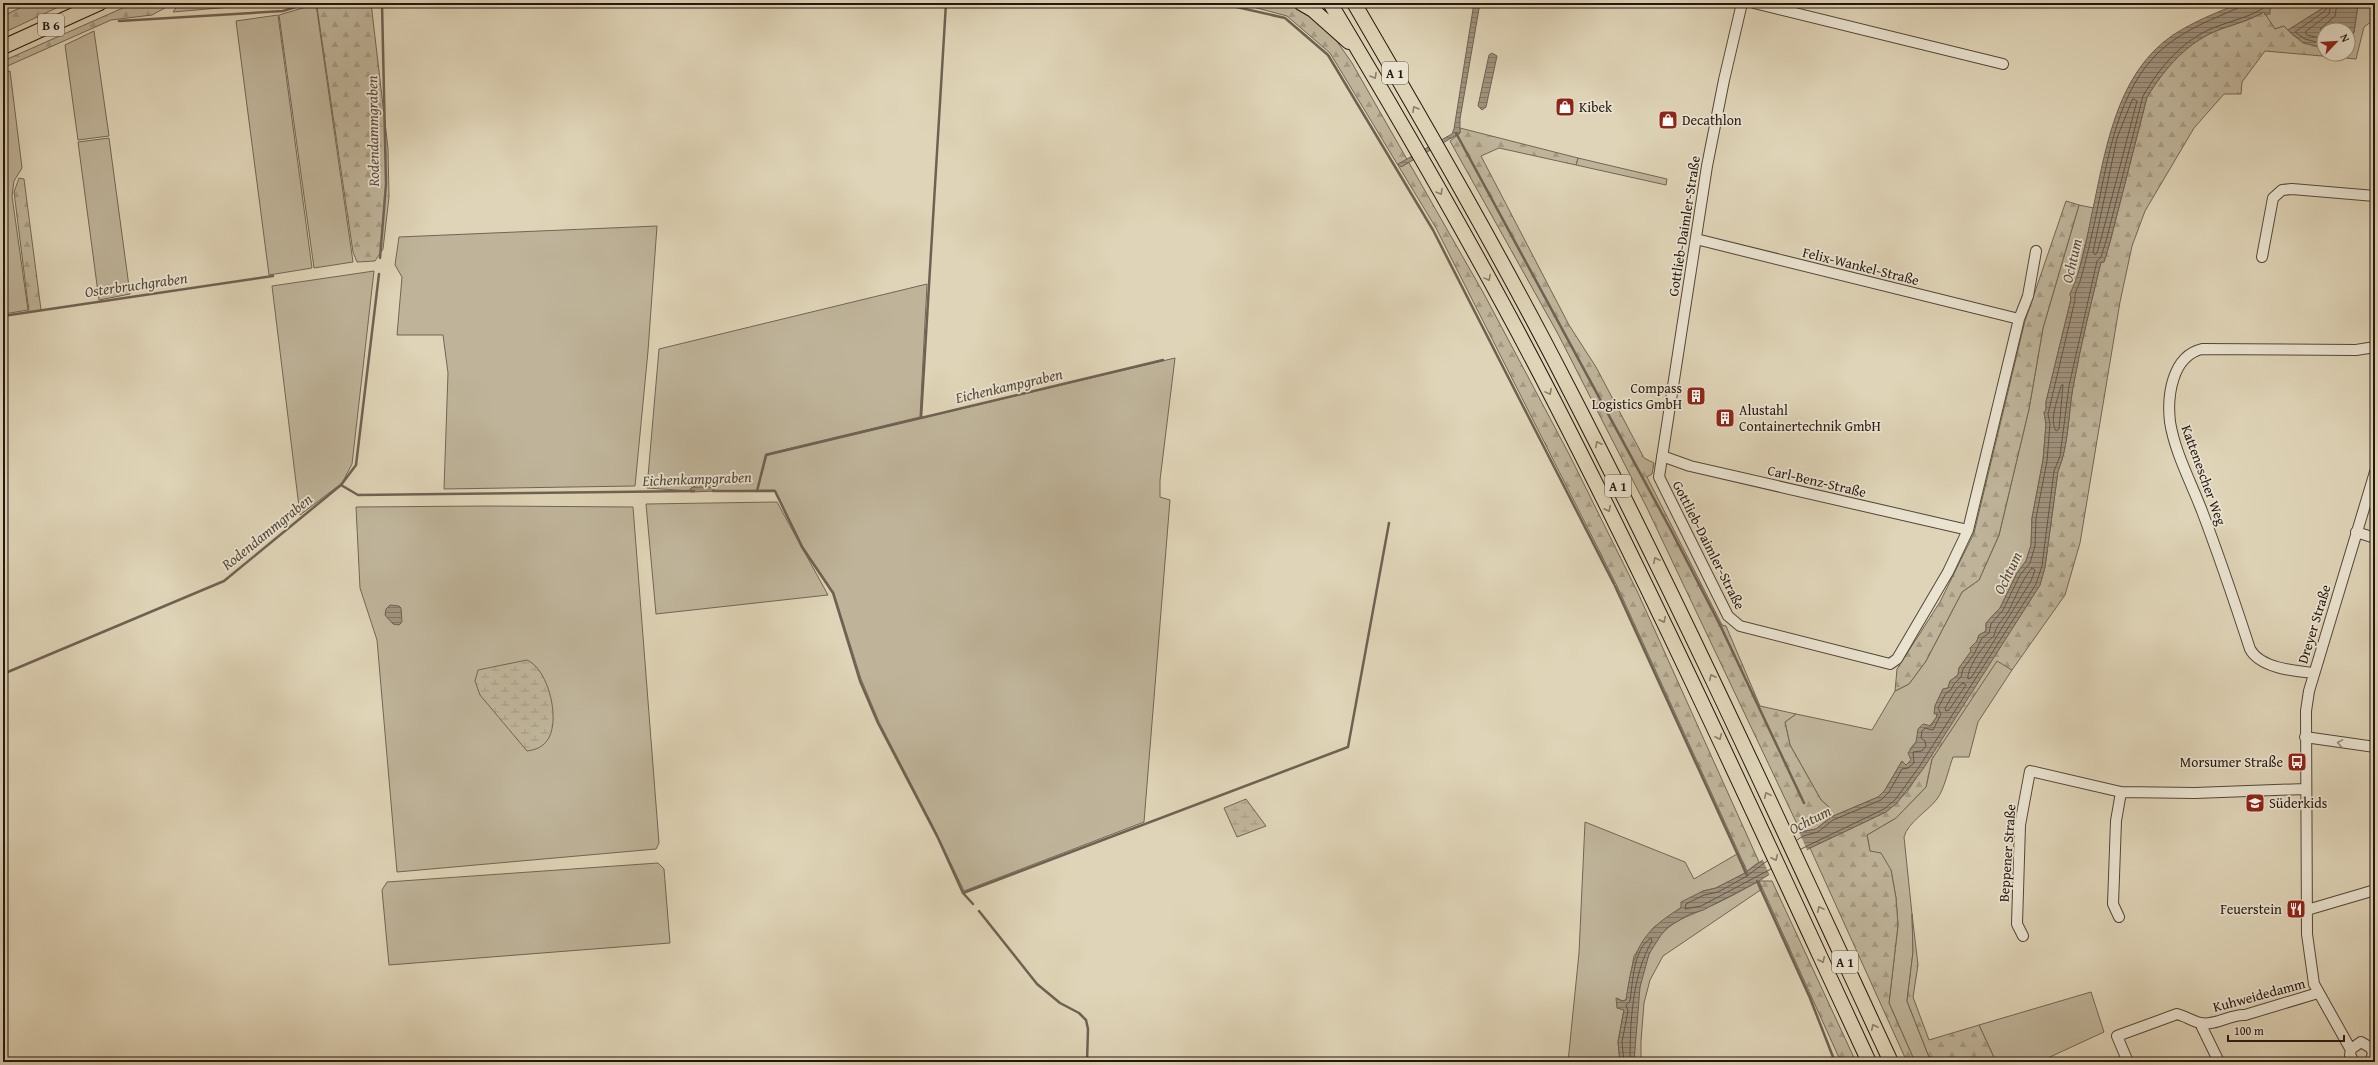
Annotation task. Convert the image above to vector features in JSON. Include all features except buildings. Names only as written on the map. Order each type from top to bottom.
[{"type":"highway","name":"B 6","points":[[3,47],[100,3]]},
{"type":"highway","points":[[1301,3],[1313,10],[1361,54]]},
{"type":"highway","name":"A 1","points":[[1330,3],[1419,155],[1552,396],[1646,584],[1768,842],[1869,1062]]},
{"type":"highway","name":"A 1","points":[[1354,3],[1437,145],[1568,386],[1662,572],[1891,1062]]},
{"type":"street","name":"Gottlieb-Daimler-Straße","points":[[1742,3],[1724,80],[1707,166],[1658,477],[1728,616],[1740,626],[1861,658],[1890,664],[1896,659],[1948,572],[1968,530]]},
{"type":"street","points":[[1754,3],[2003,64]]},
{"type":"street","points":[[2262,256],[2273,198],[2282,190],[2292,189],[2375,196]]},
{"type":"street","name":"Felix-Wankel-Straße","points":[[1696,239],[2019,319]]},
{"type":"street","points":[[1968,530],[2019,319],[2028,296],[2036,251]]},
{"type":"street","name":"Kattenescher Weg","points":[[2314,673],[2264,662],[2253,655],[2250,649],[2202,512],[2173,437],[2170,421],[2170,403],[2175,374],[2181,362],[2196,350],[2202,349],[2356,350],[2375,348]]},
{"type":"street","name":"Carl-Benz-Straße","points":[[1662,456],[1690,466],[1968,530]]},
{"type":"street","name":"Dreyer Straße","points":[[2354,1047],[2327,1010],[2318,993],[2314,984],[2310,961],[2307,910],[2305,737],[2306,711],[2314,673],[2375,472]]},
{"type":"street","points":[[2356,532],[2375,538]]},
{"type":"street","points":[[2305,737],[2375,747]]},
{"type":"street","name":"Beppener Straße","points":[[2023,936],[2017,924],[2020,825],[2030,771],[2121,792]]},
{"type":"street","points":[[2119,917],[2113,904],[2116,821],[2121,792],[2195,793],[2305,789]]},
{"type":"street","points":[[2307,910],[2375,890]]},
{"type":"street","name":"Kuhweidedamm","points":[[2128,1062],[2117,1036],[2177,1014],[2200,1023],[2211,1023],[2239,1015],[2245,1016],[2318,993]]},
{"type":"street","points":[[2200,1023],[2219,1062]]},
{"type":"street","points":[[2354,1062],[2350,1055],[2354,1047],[2367,1044],[2372,1055]]},
{"type":"green space","points":[[30,3],[67,3],[3,33],[3,16]]},
{"type":"green space","points":[[134,3],[174,3],[152,15],[111,20],[3,68],[3,61]]},
{"type":"green space","points":[[185,3],[277,3],[173,12],[178,5]]},
{"type":"green space","points":[[321,3],[371,3],[388,148],[389,197],[383,249],[375,261],[357,262],[353,252],[317,7]]},
{"type":"green space","points":[[1238,3],[1291,3],[1317,19],[1336,40],[1352,63],[1484,294],[1569,454],[1638,593],[1759,862],[1747,871],[1617,586],[1436,228],[1330,53],[1287,16]]},
{"type":"green space","points":[[2276,3],[2314,3],[2323,8],[2288,30],[2284,26],[2275,29],[2265,15]]},
{"type":"green space","points":[[316,4],[353,262],[314,268],[279,15]]},
{"type":"green space","points":[[2358,5],[2375,5],[2375,19],[2364,27],[2356,59],[2356,22]]},
{"type":"green space","points":[[2264,12],[2275,29],[2284,26],[2301,41],[2316,46],[2316,55],[2265,51],[2242,82],[2241,94],[2224,94],[2194,128],[2145,211],[2132,246],[2120,302],[2080,543],[2065,595],[2012,670],[1997,661],[1932,759],[1926,787],[1896,818],[1867,835],[1870,851],[1881,853],[1891,870],[1896,898],[1898,925],[1889,1003],[1915,1062],[1907,1062],[1810,848],[1886,812],[1907,792],[2040,585],[2045,567],[2058,471],[2064,451],[2073,387],[2083,339],[2101,262],[2104,262],[2110,242],[2147,97],[2178,56],[2198,40],[2221,29],[2248,20]]},
{"type":"green space","points":[[278,15],[312,268],[269,275],[236,21]]},
{"type":"green space","points":[[94,31],[109,136],[78,140],[65,45]]},
{"type":"green space","points":[[10,71],[22,168],[14,181],[12,196],[28,310],[4,314],[3,74]]},
{"type":"green space","points":[[1460,128],[1578,158],[1576,165],[1499,148],[1481,156],[1569,325],[1596,367],[1644,458],[1654,463],[1652,474],[1647,477],[1722,625],[1726,626],[1760,706],[1796,714],[1785,722],[1790,745],[1821,800],[1829,807],[1828,814],[1814,823],[1798,826],[1647,508],[1558,334],[1450,141],[1460,133]]},
{"type":"green space","points":[[109,138],[130,294],[99,300],[78,142]]},
{"type":"green space","points":[[1578,158],[1667,179],[1666,185],[1576,165]]},
{"type":"green space","points":[[19,178],[24,179],[41,310],[29,312],[14,192]]},
{"type":"green space","points":[[2066,201],[2079,205],[2043,328],[2029,409],[1999,535],[1979,580],[1962,592],[1926,661],[1909,684],[1895,691],[1897,669],[1940,602],[1974,533],[2025,321]]},
{"type":"green space","points":[[2079,205],[2094,208],[2076,283],[2070,294],[2071,299],[2046,402],[2046,410],[2044,412],[2046,424],[2043,460],[2032,518],[2031,545],[2026,561],[2017,573],[2000,608],[1986,623],[1986,631],[1979,635],[1977,641],[1970,648],[1972,651],[1959,668],[1958,675],[1950,681],[1948,688],[1943,689],[1935,706],[1937,717],[1910,749],[1912,760],[1906,766],[1902,761],[1885,790],[1878,797],[1831,817],[1816,829],[1801,832],[1798,826],[1814,823],[1828,814],[1829,807],[1821,800],[1790,745],[1785,722],[1796,714],[1872,730],[1895,691],[1909,684],[1926,661],[1962,592],[1979,580],[1999,535],[2029,409],[2043,328]]},
{"type":"green space","points":[[657,226],[648,351],[635,486],[444,489],[448,373],[443,335],[397,335],[402,277],[395,265],[399,237]]},
{"type":"green space","points":[[374,271],[352,464],[342,483],[300,515],[272,286]]},
{"type":"green space","points":[[927,284],[920,417],[766,454],[761,477],[767,455],[1175,358],[1160,480],[1160,497],[1170,500],[1144,822],[964,891],[934,828],[879,722],[861,679],[834,593],[803,547],[775,490],[715,491],[708,483],[700,483],[690,489],[691,491],[647,488],[659,349]]},
{"type":"green space","points":[[777,502],[828,595],[656,614],[646,504]]},
{"type":"green space","points":[[356,507],[633,507],[659,843],[656,849],[397,872],[377,640],[360,588]]},
{"type":"green space","points":[[527,660],[535,665],[542,674],[547,685],[551,698],[553,723],[551,734],[546,742],[542,746],[527,751],[480,695],[475,681],[478,670]]},
{"type":"green space","points":[[1997,660],[2012,670],[1978,722],[1969,757],[1953,757],[1940,795],[1933,804],[1909,827],[1904,837],[1912,914],[1913,952],[1907,1001],[1931,1062],[1915,1062],[1889,1003],[1898,925],[1896,898],[1891,870],[1870,851],[1867,835],[1896,818],[1926,787],[1932,759]]},
{"type":"green space","points":[[1246,799],[1266,826],[1237,837],[1224,808]]},
{"type":"green space","points":[[1585,822],[1685,862],[1694,879],[1737,854],[1745,873],[1716,888],[1703,891],[1653,928],[1634,956],[1626,1000],[1622,1001],[1617,998],[1624,1009],[1618,1042],[1620,1062],[1568,1062],[1579,953]]},
{"type":"green space","points":[[658,863],[664,869],[670,943],[389,965],[382,890],[387,882]]},
{"type":"green space","points":[[1759,881],[1762,889],[1663,956],[1650,980],[1644,1003],[1641,1062],[1634,1062],[1637,1009],[1640,989],[1649,953],[1658,938],[1677,921],[1711,906]]},
{"type":"green space","points":[[1759,881],[1772,881],[1856,1062],[1841,1062]]},
{"type":"green space","points":[[1912,914],[1918,965],[1913,997],[1929,1040],[1979,1025],[1996,1062],[1931,1062],[1907,1001],[1913,952]]},
{"type":"green space","points":[[2091,992],[2104,1032],[2039,1062],[1996,1062],[1979,1025]]},
{"type":"water","points":[[1474,3],[1480,3],[1460,119],[1460,133],[1401,167],[1398,164],[1452,134]]},
{"type":"water","points":[[2241,3],[2276,3],[2270,8],[2270,14],[2265,15],[2264,12],[2221,29],[2209,34],[2188,48],[2170,66],[2147,97],[2110,242],[2104,262],[2101,262],[2083,339],[2073,387],[2064,451],[2058,471],[2045,567],[2040,585],[1923,769],[1897,803],[1886,812],[1810,848],[1759,881],[1703,910],[1690,914],[1668,927],[1649,954],[1640,987],[1634,1062],[1620,1062],[1618,1042],[1624,1010],[1617,1008],[1616,998],[1622,1001],[1626,1000],[1635,957],[1640,946],[1655,926],[1681,908],[1681,902],[1703,891],[1716,888],[1745,873],[1801,832],[1816,829],[1831,817],[1878,797],[1885,790],[1902,761],[1906,765],[1911,760],[1908,753],[1916,742],[1918,729],[1923,724],[1931,726],[1938,714],[1934,714],[1935,706],[1943,689],[1948,688],[1950,681],[1958,675],[1959,668],[1971,651],[1970,648],[1977,641],[1979,635],[1986,631],[1986,623],[2000,608],[2017,573],[2026,561],[2031,545],[2032,518],[2043,460],[2046,424],[2044,412],[2046,410],[2046,402],[2071,299],[2070,294],[2085,247],[2101,168],[2115,118],[2125,94],[2137,72],[2153,52],[2173,35],[2206,17]]},
{"type":"water","points":[[2314,3],[2375,3],[2375,5],[2358,5],[2355,22],[2316,22],[2316,46],[2303,43],[2288,30],[2323,8]]},
{"type":"water","points":[[1492,53],[1497,56],[1486,107],[1482,110],[1478,106],[1489,55]]},
{"type":"water","points":[[700,483],[708,483],[716,491],[691,492],[690,489]]},
{"type":"water","points":[[390,605],[399,606],[401,608],[402,622],[399,625],[393,624],[385,615],[386,609]]},
{"type":"pier","points":[[1799,832],[1808,852],[1770,876],[1762,858]]},
{"type":"waterway","points":[[119,21],[283,11],[308,3]]},
{"type":"waterway","name":"Rodendammgraben","points":[[380,258],[386,184],[382,3]]},
{"type":"waterway","points":[[921,418],[946,3]]},
{"type":"waterway","points":[[1201,3],[1223,4],[1285,18],[1328,55],[1433,230],[1614,584]]},
{"type":"waterway","points":[[1456,133],[1672,532],[1721,627],[1804,803]]},
{"type":"waterway","name":"Rodendammgraben","points":[[3,674],[224,581],[341,485],[356,465],[379,274]]},
{"type":"waterway","name":"Osterbruchgraben","points":[[3,316],[273,276]]},
{"type":"waterway","name":"Eichenkampgraben","points":[[713,491],[757,491],[766,455],[1163,360]]},
{"type":"waterway","name":"Eichenkampgraben","points":[[341,485],[358,495],[694,491]]},
{"type":"waterway","points":[[758,491],[775,491],[802,547],[833,593],[860,681],[878,723],[938,838],[963,893],[973,904]]},
{"type":"waterway","points":[[963,893],[1348,747],[1389,523]]},
{"type":"waterway","points":[[1615,586],[1747,875]]},
{"type":"waterway","points":[[1757,881],[1810,998],[1835,1062]]},
{"type":"waterway","points":[[979,911],[1037,984],[1060,1003],[1079,1013],[1086,1020],[1088,1029],[1087,1062]]},
{"type":"place","name":"Kibek","points":[[1565,107]]},
{"type":"place","name":"Decathlon","points":[[1668,120]]},
{"type":"place","name":"Compass Logistics GmbH","points":[[1696,396]]},
{"type":"place","name":"Alustahl Containertechnik GmbH","points":[[1725,418]]},
{"type":"place","name":"Morsumer Straße","points":[[2297,762]]},
{"type":"place","name":"Süderkids","points":[[2255,803]]},
{"type":"place","name":"Feuerstein","points":[[2296,909]]},
{"type":"water label","name":"Ochtum","points":[[2072,261]]},
{"type":"water label","name":"Ochtum","points":[[2008,573]]},
{"type":"water label","name":"Ochtum","points":[[1810,820]]}]
